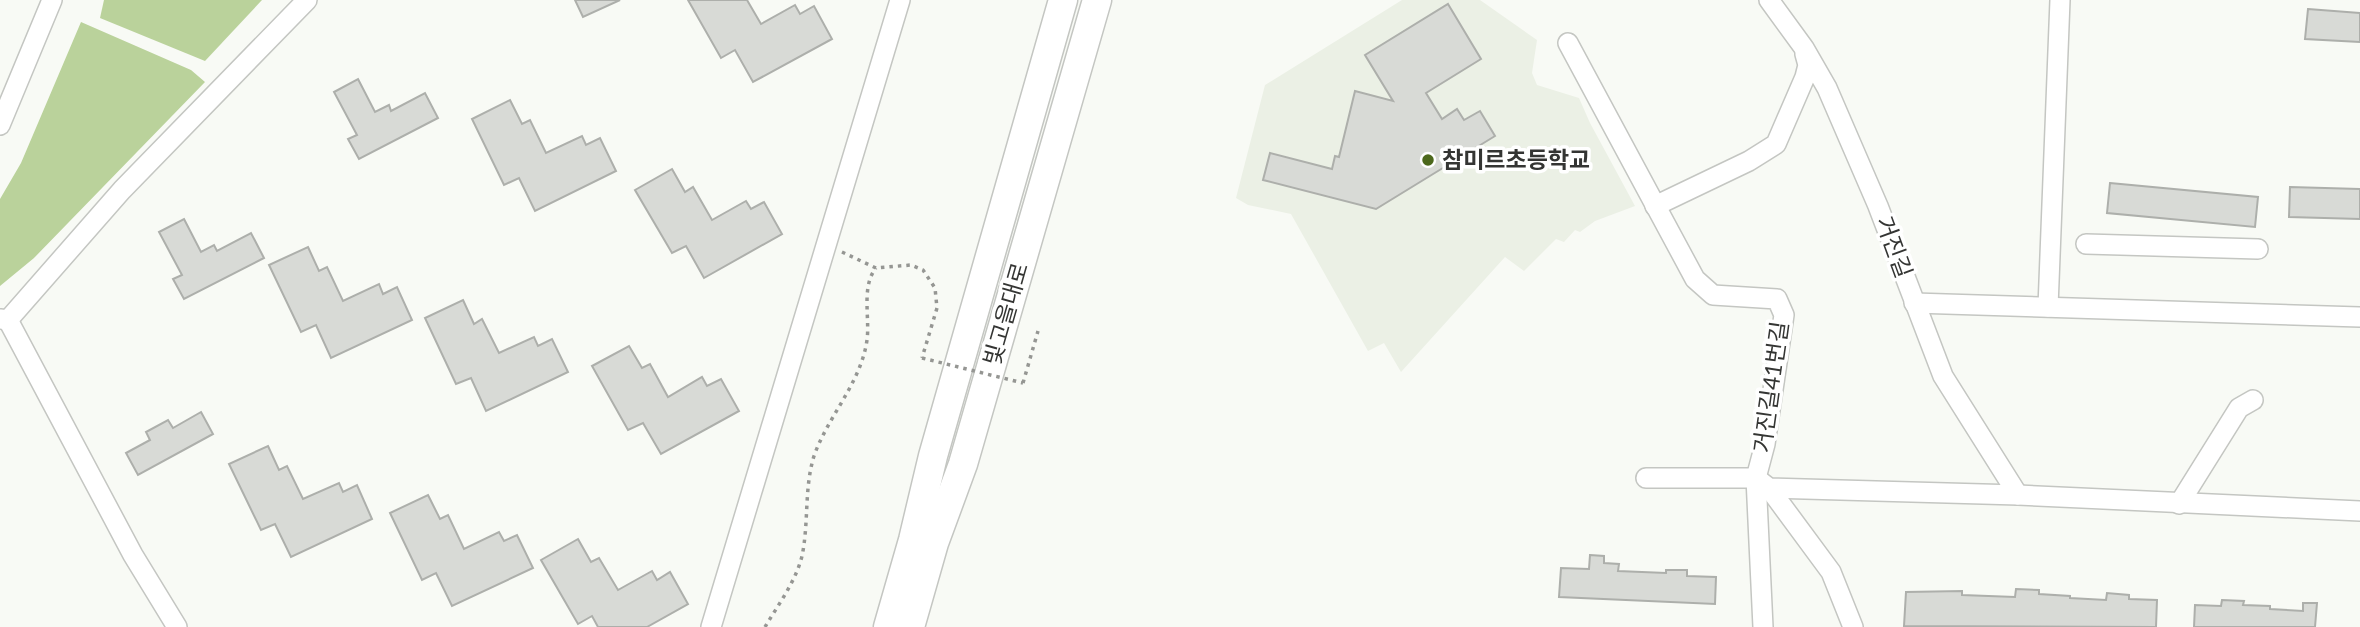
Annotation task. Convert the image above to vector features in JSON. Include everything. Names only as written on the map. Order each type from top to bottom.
[{"type":"main road","name":"빛고을대로","points":[[888,627],[933,456],[1063,0]]},
{"type":"main road","name":"빛고을대로","points":[[910,627],[934,543],[963,464],[1097,0]]},
{"type":"main road","points":[[871,627],[899,535],[933,456]]},
{"type":"main road","points":[[927,627],[949,546],[963,464]]},
{"type":"street","points":[[0,125],[52,0]]},
{"type":"street","points":[[177,627],[133,555],[4,320],[122,190],[307,0]]},
{"type":"street","points":[[710,627],[900,0]]},
{"type":"street","name":"거진길","points":[[1769,0],[1804,48],[1827,88],[1860,161],[1943,376],[2018,495]]},
{"type":"street","points":[[2048,307],[2060,0]]},
{"type":"street","name":"거진길41번길","points":[[1568,43],[1695,279],[1713,295],[1777,299],[1784,315],[1765,444],[1763,483]]},
{"type":"street","points":[[1655,206],[1749,161],[1776,144],[1805,77],[1808,65],[1804,48]]},
{"type":"street","points":[[2086,244],[2258,249]]},
{"type":"street","points":[[1914,303],[2360,317]]},
{"type":"street","points":[[2179,504],[2239,408],[2253,400]]},
{"type":"street","points":[[1646,478],[2360,511]]},
{"type":"street","points":[[1763,483],[1763,627]]},
{"type":"street","points":[[1763,483],[1831,572],[1853,627]]},
{"type":"path","points":[[839,251],[876,268],[911,265],[923,270],[935,288],[937,308],[922,358],[1023,383],[1038,331]]},
{"type":"path","points":[[765,627],[798,568],[802,554],[810,471],[826,428],[857,375],[867,340],[871,274],[876,268]]},
{"type":"shaded area","name":"참미르초등학교","points":[[1402,0],[1480,0],[1537,40],[1532,73],[1537,85],[1579,98],[1635,206],[1595,221],[1580,232],[1575,230],[1564,242],[1556,239],[1524,271],[1505,257],[1401,372],[1384,343],[1368,351],[1291,214],[1248,205],[1236,198],[1265,85]]},
{"type":"green space","points":[[104,0],[262,0],[205,61],[100,18]]},
{"type":"green space","points":[[81,22],[191,70],[205,82],[34,258],[0,286],[0,199],[21,163]]},
{"type":"building","points":[[575,0],[620,0],[583,17]]},
{"type":"building","points":[[688,0],[747,0],[761,24],[795,5],[800,14],[814,6],[832,39],[753,82],[735,50],[721,58]]},
{"type":"building","points":[[1448,4],[1481,59],[1426,93],[1442,119],[1457,109],[1464,120],[1480,111],[1495,136],[1376,209],[1263,180],[1270,153],[1332,169],[1335,156],[1339,157],[1355,91],[1393,101],[1365,55]]},
{"type":"building","points":[[2308,9],[2360,13],[2360,42],[2305,39]]},
{"type":"building","points":[[358,79],[375,112],[389,105],[391,111],[425,93],[438,118],[359,159],[348,139],[357,135],[334,92]]},
{"type":"building","points":[[510,100],[522,124],[530,120],[546,153],[582,136],[586,145],[600,138],[616,171],[535,211],[519,178],[504,185],[472,119]]},
{"type":"building","points":[[672,169],[685,192],[693,187],[712,220],[746,201],[751,209],[764,202],[782,234],[704,278],[686,246],[672,253],[635,190]]},
{"type":"building","points":[[2110,183],[2258,197],[2255,227],[2107,213]]},
{"type":"building","points":[[2290,187],[2360,189],[2360,219],[2289,217]]},
{"type":"building","points":[[184,219],[201,252],[214,245],[217,251],[251,233],[264,258],[184,299],[173,279],[182,275],[159,232]]},
{"type":"building","points":[[308,247],[319,271],[327,267],[343,301],[379,284],[383,294],[397,287],[412,320],[331,358],[316,325],[301,332],[269,265]]},
{"type":"building","points":[[463,300],[474,324],[482,319],[499,353],[534,337],[538,346],[552,339],[568,372],[486,411],[471,378],[456,384],[425,318]]},
{"type":"building","points":[[629,346],[642,368],[650,364],[668,397],[702,377],[707,386],[721,379],[739,411],[661,454],[643,423],[628,430],[592,366]]},
{"type":"building","points":[[201,412],[213,434],[138,475],[126,453],[150,440],[146,432],[168,420],[173,428]]},
{"type":"building","points":[[268,446],[279,470],[287,466],[303,499],[339,483],[343,492],[357,485],[372,519],[291,557],[275,524],[261,530],[229,464]]},
{"type":"building","points":[[428,495],[440,519],[448,515],[464,549],[499,532],[504,541],[517,535],[533,568],[452,606],[436,573],[422,580],[390,513]]},
{"type":"building","points":[[578,539],[591,562],[599,558],[618,590],[652,571],[657,580],[670,572],[688,604],[647,627],[598,627],[592,616],[578,624],[541,560]]},
{"type":"building","points":[[1590,555],[1604,556],[1604,563],[1619,564],[1618,571],[1666,573],[1666,570],[1687,570],[1687,576],[1716,577],[1715,604],[1559,597],[1561,568],[1589,569]]},
{"type":"building","points":[[2016,589],[2039,590],[2039,594],[2070,598],[2106,600],[2107,593],[2129,595],[2129,599],[2157,600],[2156,627],[1904,626],[1906,592],[1962,591],[1962,595],[2015,597]]},
{"type":"building","points":[[2222,600],[2244,601],[2243,605],[2270,606],[2270,609],[2303,611],[2303,603],[2317,603],[2315,627],[2194,627],[2195,605],[2221,606]]},
{"type":"place","name":"참미르초등학교","points":[[1428,160]]}]
